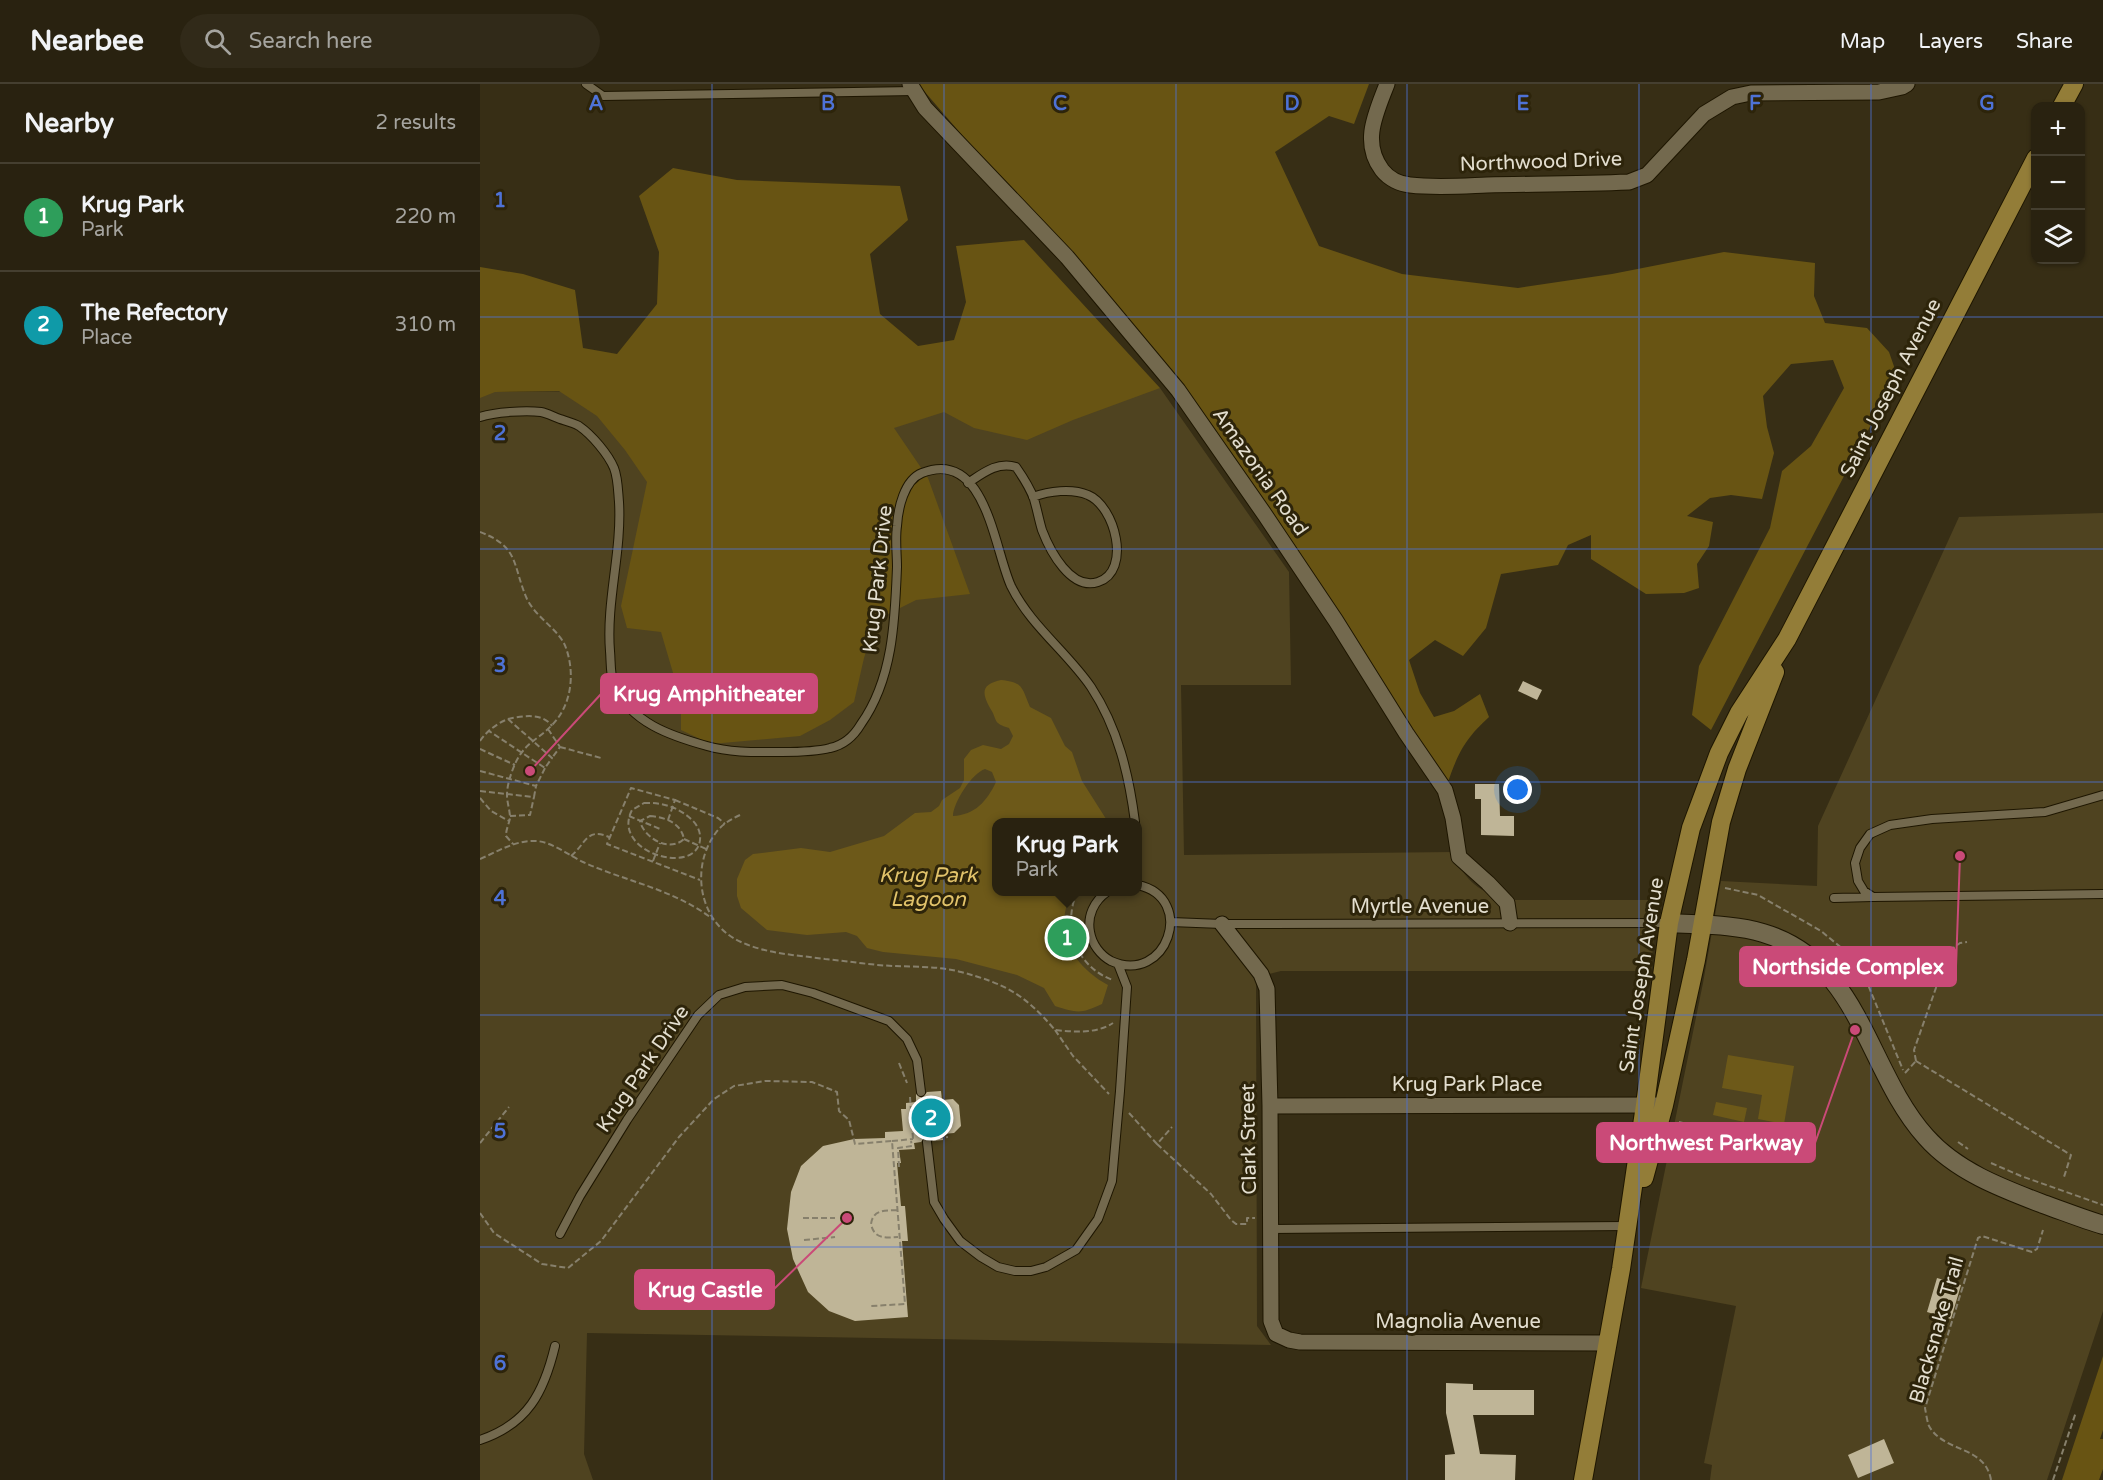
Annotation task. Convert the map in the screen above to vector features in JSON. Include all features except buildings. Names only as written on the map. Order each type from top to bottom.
[{"type":"main road","points":[[2064,102],[2074,84]]},
{"type":"main road","name":"Saint Joseph Avenue","points":[[1583,1480],[1621,1269],[1654,1105],[1669,923],[1691,828],[1719,753],[1739,713],[1787,639],[2031,168]]},
{"type":"main road","name":"Saint Joseph Avenue","points":[[1621,1269],[1627,1226],[1654,1105],[1701,925],[1721,822],[1737,769],[1787,639]]},
{"type":"street","name":"Northwood Drive","points":[[1387,84],[1371,137],[1371,146],[1383,172],[1395,181],[1410,185],[1443,186],[1629,182],[1647,175],[1704,114],[1732,97],[1751,93],[1879,92],[1907,84]]},
{"type":"street","name":"Amazonia Road","points":[[913,88],[926,108],[1066,257],[1178,390],[1272,525],[1445,790],[1453,818],[1459,857],[1507,903],[1510,923]]},
{"type":"street","points":[[1669,923],[1762,933],[1794,946],[1824,968],[1852,1007],[1904,1107],[1926,1137],[1939,1149],[1953,1161],[1992,1184],[2103,1225]]},
{"type":"street","name":"Clark Street","points":[[1222,924],[1261,975],[1267,989],[1271,1321],[1276,1334],[1289,1341],[1309,1342]]},
{"type":"street","name":"Krug Park Place","points":[[1270,1106],[1654,1105]]},
{"type":"street","name":"Magnolia Avenue","points":[[1309,1342],[1608,1343]]},
{"type":"lane","points":[[586,84],[603,96],[913,88]]},
{"type":"lane","name":"Krug Park Drive","points":[[480,417],[489,414],[540,412],[579,426],[595,440],[614,467],[618,487],[620,523],[610,625],[612,682],[625,704],[651,726],[685,740],[714,748],[759,752],[799,752],[832,748],[853,737],[871,710],[882,681],[890,649],[894,616],[896,527],[901,503],[908,487],[918,474],[942,468],[963,476],[980,496],[994,528],[1003,564],[1012,587],[1024,607],[1090,686],[1109,719],[1131,789],[1135,818]]},
{"type":"lane","points":[[968,483],[988,470],[1006,464],[1016,467],[1034,497],[1042,531],[1055,558],[1074,578],[1089,584],[1100,582],[1113,572],[1118,555],[1113,523],[1103,506],[1088,495],[1067,492],[1056,491],[1034,497]]},
{"type":"lane","points":[[1873,897],[1864,891],[1858,881],[1856,863],[1860,848],[1870,834],[1890,825],[1932,819],[2045,812],[2103,795]]},
{"type":"lane","points":[[1101,896],[1093,907],[1090,918],[1089,930],[1093,941],[1107,959],[1118,964],[1134,965],[1149,961],[1161,951],[1169,937],[1171,922],[1167,907],[1158,895],[1142,886]]},
{"type":"lane","points":[[1834,898],[2103,894]]},
{"type":"lane","name":"Myrtle Avenue","points":[[1171,922],[1222,924],[1669,923]]},
{"type":"lane","points":[[927,1142],[929,1176],[934,1202],[960,1241],[981,1257],[998,1267],[1015,1271],[1031,1271],[1046,1267],[1076,1251],[1098,1220],[1106,1200],[1113,1169],[1127,987],[1118,964]]},
{"type":"lane","name":"Krug Park Drive","points":[[560,1234],[580,1196],[627,1120],[698,1014],[719,995],[745,987],[782,985],[813,993],[889,1021],[907,1038],[917,1060],[921,1092]]},
{"type":"lane","points":[[1271,1224],[1627,1226]]},
{"type":"lane","points":[[480,1440],[492,1436],[521,1417],[538,1393],[555,1346]]},
{"type":"path","points":[[480,532],[499,540],[507,548],[519,570],[531,607],[565,645],[571,662],[572,682],[558,717],[552,726],[522,752],[510,779],[507,794],[510,816],[506,836],[513,843]]},
{"type":"path","points":[[480,741],[500,722],[508,719],[528,716],[544,718],[552,726]]},
{"type":"path","points":[[508,719],[552,758]]},
{"type":"path","points":[[548,729],[560,747],[601,758]]},
{"type":"path","points":[[489,731],[545,768]]},
{"type":"path","points":[[510,816],[530,815],[536,786],[560,747]]},
{"type":"path","points":[[480,749],[515,765]]},
{"type":"path","points":[[480,771],[536,786]]},
{"type":"path","points":[[700,880],[607,844],[609,837],[631,788],[675,800],[718,818],[725,824]]},
{"type":"path","points":[[480,791],[534,797]]},
{"type":"path","points":[[480,798],[491,811],[509,821]]},
{"type":"path","points":[[668,820],[675,800]]},
{"type":"path","points":[[644,804],[663,804],[672,807],[692,819],[698,826],[701,837],[699,846],[692,854],[680,858],[655,854],[633,839],[628,828],[629,816],[636,806],[644,804]]},
{"type":"path","points":[[716,922],[705,902],[700,880],[701,866],[706,849],[718,830],[740,815]]},
{"type":"path","points":[[629,816],[660,829]]},
{"type":"path","points":[[640,821],[651,816],[668,820],[678,827],[684,839],[706,849]]},
{"type":"path","points":[[640,821],[643,830],[660,843],[674,844],[684,839]]},
{"type":"path","points":[[571,856],[588,837],[600,833],[609,837]]},
{"type":"path","points":[[480,859],[513,843],[538,841],[549,844],[583,862],[670,893],[688,902],[738,941],[755,948],[775,953],[883,965],[947,968],[1013,990],[1055,1030],[1072,1056],[1111,1096]]},
{"type":"path","points":[[652,861],[660,843]]},
{"type":"path","points":[[1725,888],[1758,895],[1821,931],[1844,950],[1864,975],[1908,1081]]},
{"type":"path","points":[[1075,896],[1071,921],[1078,953],[1095,972],[1120,983]]},
{"type":"path","points":[[1967,942],[1960,943],[1949,951],[1914,1050],[1917,1061],[2071,1155],[2064,1176]]},
{"type":"path","points":[[1055,1030],[1089,1031],[1101,1029],[1116,1020]]},
{"type":"path","points":[[1905,1073],[1917,1061]]},
{"type":"path","points":[[899,1064],[907,1081],[912,1139],[912,1146],[898,1148],[900,1167]]},
{"type":"path","points":[[480,1213],[494,1233],[542,1264],[568,1268],[601,1241],[679,1137],[714,1099],[735,1086],[765,1081],[812,1082],[837,1092],[838,1111],[849,1120],[855,1144],[892,1141],[905,1304],[872,1306]]},
{"type":"path","points":[[480,1143],[509,1107]]},
{"type":"path","points":[[1127,1111],[1156,1144],[1205,1188],[1236,1224],[1247,1224],[1247,1218],[1271,1224]]},
{"type":"path","points":[[1679,1122],[1703,1128]]},
{"type":"path","points":[[1156,1144],[1172,1127]]},
{"type":"path","points":[[940,1137],[948,1137]]},
{"type":"path","points":[[1952,1138],[1970,1151]]},
{"type":"path","points":[[1990,1162],[2021,1176],[2103,1205]]},
{"type":"path","points":[[897,1210],[874,1214],[871,1224],[877,1236],[899,1237]]},
{"type":"path","points":[[803,1218],[835,1218]]},
{"type":"path","name":"Blacksnake Trail","points":[[1991,1480],[1989,1470],[1981,1459],[1939,1438],[1929,1426],[1925,1408],[1978,1238],[1982,1236],[2032,1252],[2037,1249],[2043,1230]]},
{"type":"path","points":[[804,1240],[835,1237]]},
{"type":"path","points":[[2053,1480],[2076,1412]]},
{"type":"shaded area","points":[[918,84],[1369,84],[1354,124],[1329,116],[1275,152],[1319,246],[1402,274],[1518,288],[1612,274],[1724,252],[1815,263],[1814,296],[1825,323],[1867,328],[1889,352],[1897,375],[1711,730],[1692,715],[1699,666],[1770,528],[1782,471],[1811,446],[1844,388],[1833,360],[1791,364],[1763,396],[1767,427],[1774,453],[1762,499],[1731,495],[1710,498],[1687,516],[1713,522],[1709,546],[1697,564],[1699,588],[1684,593],[1646,594],[1591,559],[1591,535],[1568,545],[1558,565],[1501,574],[1486,628],[1463,656],[1435,640],[1409,660],[1420,693],[1434,717],[1454,711],[1480,694],[1489,717],[1473,733],[1463,748],[1447,785],[1176,383]]},
{"type":"shaded area","points":[[673,168],[737,180],[900,186],[908,220],[870,254],[880,314],[918,346],[954,340],[966,302],[956,246],[1024,240],[1160,388],[1073,420],[1027,440],[974,428],[944,412],[894,428],[928,478],[970,594],[916,600],[876,620],[854,702],[830,720],[800,736],[711,744],[681,730],[681,700],[661,632],[627,628],[621,606],[647,482],[597,416],[559,391],[495,392],[480,398],[480,267],[523,274],[575,290],[583,348],[617,354],[657,304],[659,252],[639,196]]},
{"type":"shaded area","points":[[1160,388],[1289,572],[1291,685],[1181,685],[1184,855],[1453,852],[1462,871],[1474,884],[1490,894],[1510,900],[1655,900],[1651,971],[1281,971],[1256,977],[1257,1326],[1271,1345],[587,1333],[584,1454],[593,1480],[480,1480],[480,392]]},
{"type":"shaded area","points":[[2103,513],[2103,1311],[2047,1480],[1710,1480],[1712,1465],[1704,1463],[1736,1306],[1641,1288],[1703,983],[1721,881],[1817,886],[1818,826],[1959,517]]},
{"type":"shaded area","points":[[2103,1356],[2103,1430],[2100,1439],[2103,1439],[2103,1469],[2099,1480],[2062,1480]]},
{"type":"water","name":"Krug Park Lagoon","points":[[1001,680],[1018,685],[1030,707],[1051,718],[1065,746],[1072,752],[1082,781],[1105,818],[992,818],[992,896],[1070,896],[1064,920],[1069,946],[1085,968],[1108,985],[1102,1004],[1089,1010],[1074,1011],[1055,1006],[1044,988],[1017,975],[956,959],[883,952],[867,948],[857,936],[846,932],[807,935],[767,930],[741,908],[737,896],[737,879],[745,860],[753,854],[801,848],[830,852],[884,836],[915,813],[931,812],[939,806],[942,800],[960,788],[964,780],[964,759],[971,750],[983,745],[1001,749],[1009,744],[1013,736],[1009,728],[996,721],[985,697],[985,690],[990,684]],"holes":[[[985,769],[992,772],[996,782],[989,795],[974,810],[953,816],[964,789],[980,772]]]},
{"type":"water","points":[[1728,1055],[1794,1066],[1784,1124],[1758,1119],[1762,1095],[1722,1088]]},
{"type":"water","points":[[1716,1102],[1747,1108],[1744,1122],[1713,1115]]},
{"type":"place","name":"Krug Amphitheater","points":[[530,771]]},
{"type":"place","name":"Northside Complex","points":[[1960,856]]},
{"type":"place","name":"Krug Park","points":[[1067,938]]},
{"type":"place","name":"Northwest Parkway","points":[[1855,1030]]},
{"type":"place","name":"The Refectory","points":[[931,1118]]},
{"type":"place","name":"Krug Castle","points":[[847,1218]]}]
